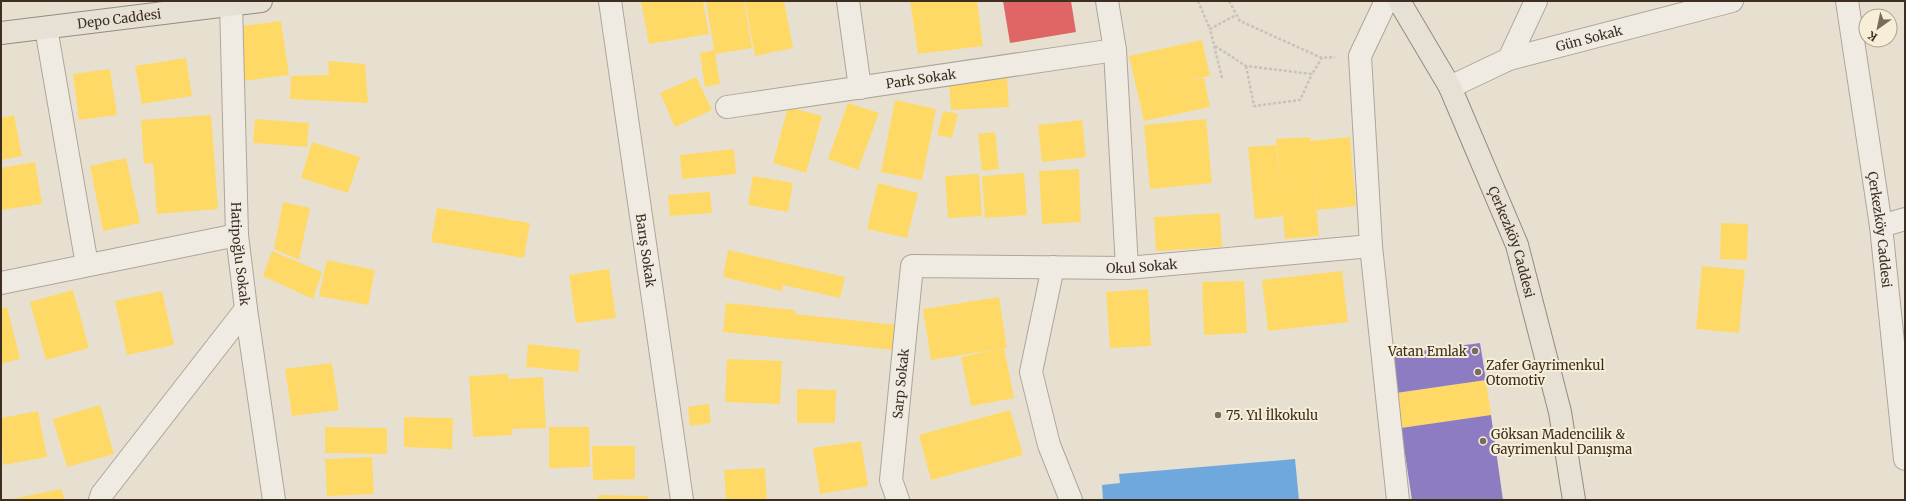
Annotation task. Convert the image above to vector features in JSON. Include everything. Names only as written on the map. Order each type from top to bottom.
[{"type":"main road","name":"Depo Caddesi","points":[[1,33],[261,1]]},
{"type":"main road","name":"Çerkezköy Caddesi","points":[[1399,1],[1450,86],[1517,244],[1560,412],[1574,500]]},
{"type":"street","name":"Barış Sokak","points":[[610,1],[682,500]]},
{"type":"street","points":[[848,1],[860,88]]},
{"type":"street","points":[[1107,1],[1115,50],[1127,268]]},
{"type":"street","points":[[1386,1],[1360,56],[1371,246],[1398,500]]},
{"type":"street","points":[[1509,59],[1536,1]]},
{"type":"street","name":"Gün Sokak","points":[[1450,86],[1509,59],[1732,1]]},
{"type":"street","name":"Çerkezköy Caddesi","points":[[1847,1],[1880,226],[1905,459]]},
{"type":"street","name":"Hatipoğlu Sokak","points":[[231,4],[237,235],[246,309],[274,500]]},
{"type":"street","points":[[46,28],[87,265]]},
{"type":"street","name":"Park Sokak","points":[[727,107],[1115,50]]},
{"type":"street","points":[[1880,226],[1905,219]]},
{"type":"street","points":[[1,283],[237,235]]},
{"type":"street","name":"Okul Sokak","points":[[912,266],[1127,268],[1371,246]]},
{"type":"street","name":"Sarp Sokak","points":[[898,500],[891,480],[912,266]]},
{"type":"street","points":[[1053,267],[1031,372],[1049,444],[1071,500]]},
{"type":"street","points":[[100,500],[107,488],[246,309]]},
{"type":"path","points":[[1198,1],[1210,29],[1222,78]]},
{"type":"path","points":[[1229,1],[1240,21],[1322,58],[1360,56]]},
{"type":"path","points":[[1210,29],[1236,14]]},
{"type":"path","points":[[1215,46],[1246,66],[1312,74]]},
{"type":"path","points":[[1246,66],[1254,106],[1300,100],[1312,74],[1322,58]]},
{"type":"building: Konut","points":[[641,1],[703,1],[709,34],[649,44]]},
{"type":"building: Konut","points":[[706,1],[744,1],[752,48],[715,54],[720,84],[705,87],[700,53],[714,50]]},
{"type":"building: Konut","points":[[745,1],[784,1],[793,48],[755,56]]},
{"type":"building: Konut","points":[[910,1],[977,1],[983,46],[918,54]]},
{"type":"building: Konut","points":[[281,21],[289,75],[243,81],[235,27]]},
{"type":"building: Konut","points":[[1202,40],[1210,76],[1182,82],[1204,78],[1210,107],[1144,121],[1129,56]]},
{"type":"building: Konut","points":[[186,58],[192,96],[142,104],[135,66]]},
{"type":"building: Konut","points":[[328,61],[365,64],[368,103],[290,99],[291,76],[329,75]]},
{"type":"building: Konut","points":[[110,69],[117,115],[79,120],[73,74]]},
{"type":"building: Konut","points":[[696,77],[712,110],[675,127],[660,93]]},
{"type":"building: Konut","points":[[1007,78],[1009,107],[951,110],[949,82]]},
{"type":"building: Konut","points":[[895,100],[936,109],[922,180],[881,172]]},
{"type":"building: Konut","points":[[848,103],[879,113],[858,170],[828,159]]},
{"type":"building: Konut","points":[[788,107],[822,116],[806,173],[773,163]]},
{"type":"building: Konut","points":[[943,111],[958,114],[952,138],[937,135]]},
{"type":"building: Konut","points":[[14,115],[22,156],[1,160],[1,118]]},
{"type":"building: Konut","points":[[211,115],[218,209],[157,214],[153,163],[144,164],[141,120]]},
{"type":"building: Konut","points":[[255,119],[309,123],[307,147],[253,143]]},
{"type":"building: Konut","points":[[1206,119],[1212,183],[1150,189],[1144,125]]},
{"type":"building: Konut","points":[[1082,120],[1086,157],[1042,162],[1038,125]]},
{"type":"building: Konut","points":[[995,132],[999,169],[982,171],[978,134]]},
{"type":"building: Konut","points":[[1310,137],[1310,141],[1350,137],[1356,206],[1317,210],[1312,159],[1319,236],[1285,239],[1283,216],[1255,219],[1248,147],[1276,145],[1281,187],[1276,139]]},
{"type":"building: Konut","points":[[312,142],[360,157],[348,193],[301,178]]},
{"type":"building: Konut","points":[[734,149],[736,174],[682,179],[680,155]]},
{"type":"building: Konut","points":[[126,158],[140,223],[103,231],[90,166]]},
{"type":"building: Konut","points":[[35,162],[42,204],[1,210],[1,168]]},
{"type":"building: Konut","points":[[1079,169],[1081,222],[1042,224],[1039,171]]},
{"type":"building: Konut","points":[[1024,173],[1027,215],[985,218],[982,176]]},
{"type":"building: Konut","points":[[979,174],[982,216],[948,218],[945,176]]},
{"type":"building: Konut","points":[[753,176],[793,183],[788,212],[748,205]]},
{"type":"building: Konut","points":[[878,183],[918,193],[907,238],[867,229]]},
{"type":"building: Konut","points":[[710,192],[712,213],[670,216],[668,195]]},
{"type":"building: Konut","points":[[283,202],[310,208],[299,260],[274,249]]},
{"type":"building: Konut","points":[[437,208],[530,223],[524,258],[431,242]]},
{"type":"building: Konut","points":[[1220,213],[1222,247],[1156,251],[1154,217]]},
{"type":"building: Konut","points":[[1721,223],[1748,224],[1747,260],[1720,259]]},
{"type":"building: Konut","points":[[728,250],[845,277],[840,298],[783,285],[782,291],[723,277]]},
{"type":"building: Konut","points":[[272,251],[322,272],[313,299],[263,276]]},
{"type":"building: Konut","points":[[327,260],[375,270],[368,305],[319,296]]},
{"type":"building: Konut","points":[[1702,266],[1745,270],[1739,333],[1696,329]]},
{"type":"building: Konut","points":[[609,269],[616,318],[576,323],[569,275]]},
{"type":"building: Konut","points":[[1342,271],[1348,322],[1268,331],[1262,280]]},
{"type":"building: Konut","points":[[1244,281],[1247,333],[1204,335],[1202,282]]},
{"type":"building: Konut","points":[[1148,289],[1151,346],[1110,348],[1106,292]]},
{"type":"building: Konut","points":[[73,290],[89,348],[46,360],[30,302]]},
{"type":"building: Konut","points":[[162,291],[174,345],[127,355],[115,301]]},
{"type":"building: Konut","points":[[999,297],[1007,348],[1004,348],[1014,398],[971,406],[961,357],[998,349],[931,360],[923,309]]},
{"type":"building: Konut","points":[[726,303],[795,310],[795,314],[896,325],[894,350],[723,332]]},
{"type":"building: Konut","points":[[7,307],[20,359],[1,364],[1,308]]},
{"type":"building: Konut","points":[[528,344],[580,350],[578,372],[526,367]]},
{"type":"building: Konut","points":[[727,359],[782,361],[780,404],[725,402]]},
{"type":"building: Konut","points":[[332,363],[339,410],[292,416],[285,369]]},
{"type":"building: Konut","points":[[508,374],[510,396],[509,379],[543,377],[546,428],[512,429],[512,435],[473,437],[469,376]]},
{"type":"building: Konut","points":[[1486,380],[1491,415],[1401,428],[1396,393]]},
{"type":"building: Konut","points":[[797,389],[836,390],[835,423],[797,423]]},
{"type":"building: Konut","points":[[709,404],[711,423],[690,426],[688,407]]},
{"type":"building: Konut","points":[[100,405],[114,454],[67,467],[53,419]]},
{"type":"building: Konut","points":[[1010,410],[1023,455],[931,480],[919,435]]},
{"type":"building: Konut","points":[[38,411],[47,457],[3,465],[1,418]]},
{"type":"building: Konut","points":[[404,417],[453,418],[452,449],[404,447]]},
{"type":"building: Konut","points":[[325,427],[387,428],[387,454],[325,453]]},
{"type":"building: Konut","points":[[549,427],[589,427],[590,467],[549,468]]},
{"type":"building: Konut","points":[[861,441],[868,486],[820,494],[813,448]]},
{"type":"building: Konut","points":[[592,446],[635,446],[635,479],[593,480]]},
{"type":"building: Konut","points":[[372,457],[374,494],[327,496],[325,459]]},
{"type":"building: Konut","points":[[765,468],[767,500],[726,500],[724,470]]},
{"type":"building: Konut","points":[[61,489],[65,500],[11,500],[11,499]]},
{"type":"building: Konut","points":[[598,495],[648,496],[648,500],[598,500]]},
{"type":"building: Ticaret","points":[[1003,1],[1071,1],[1076,32],[1010,43]]},
{"type":"building: Ofis","points":[[1480,343],[1486,380],[1396,393],[1390,355]]},
{"type":"building: Ofis","points":[[1491,415],[1503,500],[1412,500],[1401,428]]},
{"type":"building: Okul","name":"75. Yıl İlkokulu","points":[[1295,459],[1299,500],[1103,500],[1102,485],[1120,483],[1119,474]]},
{"type":"place","name":"Vatan Emlak","points":[[1475,351]]},
{"type":"place","name":"Zafer Gayrimenkul Otomotiv","points":[[1478,372]]},
{"type":"place","name":"75. Yıl İlkokulu","points":[[1218,415]]},
{"type":"place","name":"Göksan Madencilik & Gayrimenkul Danışma","points":[[1483,441]]}]
